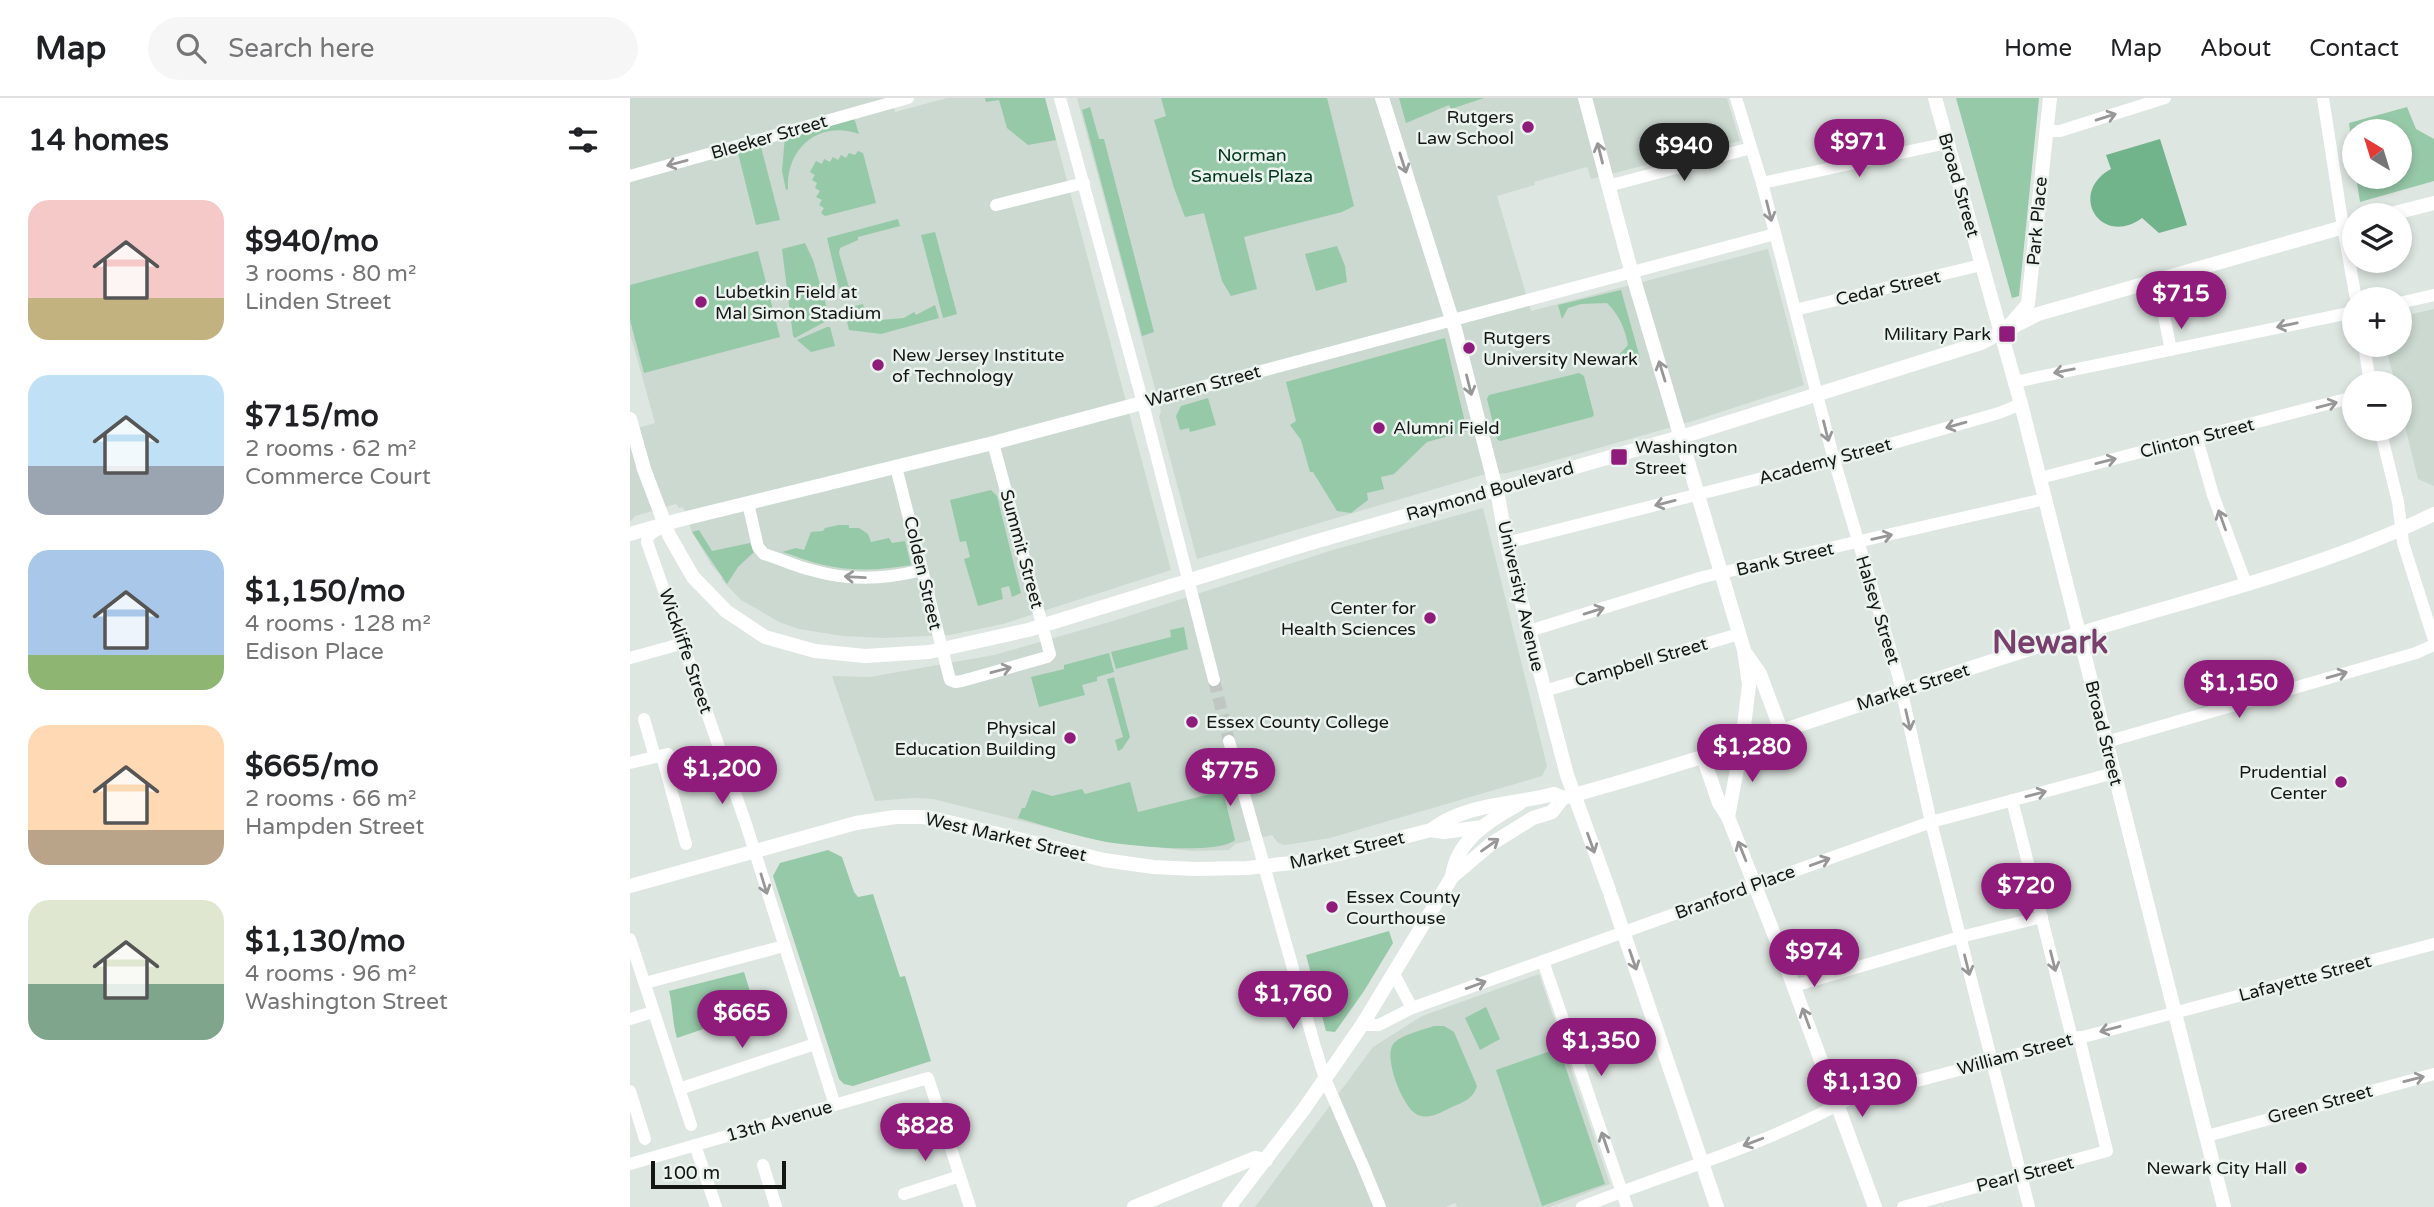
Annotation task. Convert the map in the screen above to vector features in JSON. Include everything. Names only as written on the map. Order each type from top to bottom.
[{"type":"main road","name":"University Avenue","points":[[1382,98],[1452,319],[1496,488],[1506,543],[1568,797],[1610,893],[1717,1207]]},
{"type":"main road","points":[[1585,98],[1631,272],[1744,650],[1749,685],[1742,743],[1728,817]]},
{"type":"main road","name":"Broad Street","points":[[1935,98],[2021,404],[2224,1207]]},
{"type":"main road","name":"Park Place","points":[[2001,334],[2028,304],[2050,98]]},
{"type":"main road","points":[[2412,209],[2434,203]]},
{"type":"main road","name":"Raymond Boulevard","points":[[630,419],[664,525],[700,586],[726,611],[755,631],[774,640],[815,651],[850,656],[892,656],[954,648],[1028,630],[1496,488],[1681,437],[1981,342],[2039,314],[2342,228]]},
{"type":"main road","name":"Warren Street","points":[[630,534],[1142,403]]},
{"type":"main road","name":"Market Street","points":[[1263,867],[1329,857],[1431,830],[1445,819],[1510,801],[1522,802],[1554,794],[1568,797],[1703,757],[2079,633],[2334,555],[2434,514]]},
{"type":"main road","points":[[1744,650],[1760,674],[1781,730]]},
{"type":"main road","points":[[1703,757],[1719,803],[1728,817],[1794,986],[1875,1207]]},
{"type":"main road","points":[[1228,1207],[1266,1160],[1362,1025],[1452,877],[1491,844],[1533,818],[1552,811],[1568,797]]},
{"type":"main road","points":[[1452,877],[1453,864],[1466,842],[1481,827],[1522,802]]},
{"type":"main road","name":"West Market Street","points":[[630,886],[856,823],[914,817],[940,820],[1124,863],[1195,869],[1263,867]]},
{"type":"main road","name":"Market Street","points":[[1431,830],[1444,832],[1533,818]]},
{"type":"main road","points":[[1134,1207],[1255,1157],[1266,1160]]},
{"type":"street","name":"Bleeker Street","points":[[630,176],[904,98]]},
{"type":"street","points":[[1060,98],[1214,680]]},
{"type":"street","name":"Halsey Street","points":[[1736,98],[1762,183],[1833,460],[1901,691],[1931,822],[2029,1207]]},
{"type":"street","points":[[2046,131],[2060,131],[2165,98]]},
{"type":"street","points":[[2323,98],[2344,203]]},
{"type":"street","points":[[1762,183],[1947,143]]},
{"type":"street","points":[[1608,186],[1751,148]]},
{"type":"street","points":[[996,205],[1084,183]]},
{"type":"street","name":"Warren Street","points":[[1142,403],[1775,234]]},
{"type":"street","name":"Cedar Street","points":[[1795,310],[1981,265]]},
{"type":"street","points":[[2157,282],[2171,350]]},
{"type":"street","points":[[2412,300],[2434,295]]},
{"type":"street","points":[[2015,383],[2342,314]]},
{"type":"street","name":"Clinton Street","points":[[2040,478],[2342,400]]},
{"type":"street","name":"Academy Street","points":[[1506,543],[1833,460],[1999,413],[2021,404]]},
{"type":"street","points":[[2197,439],[2213,495],[2246,584]]},
{"type":"street","points":[[2106,742],[2416,653],[2434,643],[2406,554],[2398,502],[2383,441]]},
{"type":"street","name":"Summit Street","points":[[948,674],[955,682],[1050,654],[993,443]]},
{"type":"street","name":"Colden Street","points":[[897,467],[948,674]]},
{"type":"street","name":"Bank Street","points":[[1529,631],[1720,573],[2045,499]]},
{"type":"street","points":[[748,503],[758,547],[764,554],[816,572],[847,577],[880,578],[922,570]]},
{"type":"street","name":"Wickliffe Street","points":[[664,525],[648,536],[647,542],[754,852],[835,1105]]},
{"type":"street","name":"Campbell Street","points":[[1544,691],[1739,634]]},
{"type":"street","points":[[630,657],[684,643]]},
{"type":"street","points":[[644,719],[662,756],[686,844]]},
{"type":"street","points":[[1229,741],[1325,1079],[1380,1207]]},
{"type":"street","points":[[630,763],[662,756]]},
{"type":"street","name":"Branford Place","points":[[1362,1025],[1379,1026],[1412,1008],[1931,822],[2114,773]]},
{"type":"street","points":[[2012,800],[2076,1038]]},
{"type":"street","points":[[1794,986],[1960,937],[2042,917]]},
{"type":"street","points":[[630,939],[691,1125]]},
{"type":"street","name":"Lafayette Street","points":[[2176,1012],[2434,944]]},
{"type":"street","points":[[645,983],[783,946]]},
{"type":"street","points":[[1543,961],[1627,1207]]},
{"type":"street","points":[[1394,974],[1412,1008]]},
{"type":"street","points":[[630,1020],[653,1012]]},
{"type":"street","name":"William Street","points":[[1582,1207],[1825,1113],[1855,1097],[2176,1012]]},
{"type":"street","name":"Pearl Street","points":[[1903,1207],[2107,1151],[2076,1038]]},
{"type":"street","points":[[679,1088],[815,1044]]},
{"type":"street","name":"Green Street","points":[[2207,1136],[2434,1074]]},
{"type":"street","name":"13th Avenue","points":[[630,1164],[928,1078],[959,1173]]},
{"type":"street","points":[[630,1091],[645,1139]]},
{"type":"street","points":[[695,1145],[716,1207]]},
{"type":"street","points":[[763,1165],[776,1207]]},
{"type":"street","points":[[903,1191],[959,1173],[970,1207]]},
{"type":"shaded area","name":"New Jersey Institute of Technology","points":[[630,98],[891,98],[895,112],[947,98],[1045,98],[1171,570],[1003,624],[950,635],[883,638],[843,636],[799,629],[779,622],[741,600],[712,566],[692,532],[683,507],[679,508],[676,504],[635,516],[630,522],[630,430],[655,423],[630,333]]},
{"type":"shaded area","name":"Rutgers University Newark","points":[[1077,98],[1727,98],[1740,141],[1591,179],[1587,167],[1497,196],[1531,311],[1768,249],[1804,385],[1693,421],[1535,466],[1507,473],[1482,475],[1197,559],[1159,417],[1161,411]]},
{"type":"shaded area","points":[[2160,139],[2187,225],[2159,233],[2142,218],[2127,225],[2114,226],[2103,222],[2095,214],[2091,203],[2092,191],[2098,179],[2111,169],[2106,155]]},
{"type":"shaded area","points":[[2434,309],[2434,486],[2418,479],[2409,441],[2412,441],[2412,371],[2392,371],[2388,357],[2412,357],[2412,314]]},
{"type":"shaded area","name":"Essex County College","points":[[1483,508],[1547,766],[1542,776],[1330,838],[1285,845],[1278,843],[1272,835],[1235,844],[1229,850],[1192,851],[1106,842],[933,799],[875,801],[832,676],[870,677],[994,655],[1113,621],[1333,550]]},
{"type":"shaded area","points":[[1539,974],[1610,1184],[1550,1207],[1457,1207],[1455,1203],[1446,1207],[1255,1207],[1373,1047],[1422,1016]]},
{"type":"green space","points":[[985,98],[1045,98],[1056,140],[1028,145],[1007,128],[999,100],[986,102]]},
{"type":"green space","name":"Norman Samuels Plaza","points":[[1161,98],[1327,98],[1354,206],[1342,212],[1244,237],[1257,289],[1231,296],[1222,281],[1204,213],[1185,217],[1174,188],[1154,120],[1166,116]]},
{"type":"green space","points":[[1399,98],[1484,98],[1451,109],[1449,105],[1406,123]]},
{"type":"green space","name":"Military Park","points":[[1956,98],[2039,98],[2019,296],[2012,298]]},
{"type":"green space","points":[[1090,107],[1099,139],[1104,139],[1154,332],[1142,336],[1082,110]]},
{"type":"green space","points":[[2407,107],[2412,119],[2364,119]]},
{"type":"green space","points":[[854,118],[859,134],[831,131],[818,134],[799,150],[793,161],[786,190],[782,171],[785,136]]},
{"type":"green space","points":[[2412,119],[2416,129],[2434,139],[2434,181],[2412,187]]},
{"type":"green space","points":[[760,143],[780,220],[756,225],[737,149]]},
{"type":"green space","points":[[858,151],[863,153],[876,203],[825,216],[821,213],[824,208],[819,205],[822,200],[816,197],[820,191],[815,188],[817,183],[812,180],[815,175],[810,172],[816,161],[822,164],[824,159],[830,162],[833,157],[838,160],[841,155],[846,158],[849,153],[855,155]]},
{"type":"green space","points":[[2358,189],[2406,189],[2360,202]]},
{"type":"green space","points":[[898,219],[900,226],[858,237],[858,240],[840,248],[839,253],[851,294],[841,297],[827,238]]},
{"type":"green space","points":[[935,232],[957,314],[943,318],[921,235]]},
{"type":"green space","points":[[805,243],[813,260],[830,319],[795,338],[782,249]]},
{"type":"green space","points":[[1337,246],[1345,266],[1347,282],[1316,291],[1305,254]]},
{"type":"green space","name":"Lubetkin Field at Mal Simon Stadium","points":[[758,251],[780,337],[644,373],[630,320],[630,285]]},
{"type":"green space","points":[[1621,290],[1640,358],[1622,363],[1617,357],[1628,345],[1627,339],[1618,317],[1607,303],[1581,304],[1568,308],[1562,319],[1558,305]]},
{"type":"green space","points":[[863,304],[868,321],[904,318],[935,305],[939,318],[881,334],[849,330],[844,309]]},
{"type":"green space","points":[[830,327],[835,346],[811,352],[797,340]]},
{"type":"green space","name":"Alumni Field","points":[[1445,338],[1467,431],[1427,442],[1394,474],[1381,477],[1384,489],[1367,493],[1368,500],[1351,513],[1337,511],[1313,472],[1310,472],[1301,440],[1290,425],[1296,421],[1286,382]]},
{"type":"green space","points":[[1579,373],[1584,376],[1594,415],[1592,417],[1500,441],[1497,439],[1487,399],[1489,395]]},
{"type":"green space","points":[[1208,398],[1216,425],[1190,432],[1189,428],[1180,430],[1176,416],[1181,406]]},
{"type":"green space","points":[[991,490],[997,496],[1021,593],[1012,597],[1009,586],[1001,588],[1003,599],[978,606],[964,559],[970,557],[966,541],[960,542],[950,500]]},
{"type":"green space","points":[[839,525],[859,528],[868,534],[871,542],[889,538],[892,543],[905,541],[911,565],[846,569],[818,564],[782,552],[796,548],[804,550],[811,532]]},
{"type":"green space","points":[[699,530],[712,551],[750,543],[754,552],[738,567],[727,584],[692,532]]},
{"type":"green space","points":[[1184,627],[1188,649],[1116,669],[1111,652],[1171,637],[1170,630]]},
{"type":"green space","points":[[1109,653],[1114,672],[1082,685],[1085,695],[1039,707],[1031,677]]},
{"type":"green space","points":[[1114,677],[1130,737],[1118,751],[1115,740],[1123,737],[1107,679]]},
{"type":"green space","points":[[1130,782],[1138,812],[1223,791],[1235,840],[1225,845],[1193,848],[1135,845],[1085,837],[1018,818],[1032,790],[1052,796],[1082,789],[1085,794]]},
{"type":"green space","points":[[828,850],[842,857],[858,897],[873,894],[900,977],[905,976],[931,1061],[853,1086],[844,1084],[839,1079],[773,876],[780,863]]},
{"type":"green space","points":[[1389,931],[1393,943],[1364,991],[1335,1032],[1326,1031],[1306,955]]},
{"type":"green space","points":[[744,972],[756,1011],[677,1038],[669,991]]},
{"type":"green space","points":[[1486,1007],[1500,1039],[1480,1050],[1465,1018]]},
{"type":"green space","points":[[1434,1026],[1444,1026],[1454,1032],[1477,1086],[1465,1101],[1436,1114],[1422,1116],[1412,1111],[1401,1093],[1392,1069],[1391,1049],[1402,1037]]},
{"type":"green space","points":[[1559,1048],[1605,1184],[1542,1206],[1496,1070]]},
{"type":"tunnel","points":[[1214,680],[1229,741]]},
{"type":"place","name":"Rutgers Law School","points":[[1528,127]]},
{"type":"place","name":"Lubetkin Field at Mal Simon Stadium","points":[[701,302]]},
{"type":"place","name":"Military Park","points":[[2007,334]]},
{"type":"place","name":"Rutgers University Newark","points":[[1469,348]]},
{"type":"place","name":"New Jersey Institute of Technology","points":[[878,365]]},
{"type":"place","name":"Alumni Field","points":[[1379,428]]},
{"type":"place","name":"Washington Street","points":[[1619,457]]},
{"type":"place","name":"Center for Health Sciences","points":[[1430,618]]},
{"type":"place","name":"Essex County College","points":[[1192,722]]},
{"type":"place","name":"Physical Education Building","points":[[1070,738]]},
{"type":"place","name":"Prudential Center","points":[[2341,782]]},
{"type":"place","name":"Essex County Courthouse","points":[[1332,907]]},
{"type":"place","name":"Newark City Hall","points":[[2301,1168]]},
{"type":"district","name":"Newark","points":[[2050,643]]}]
